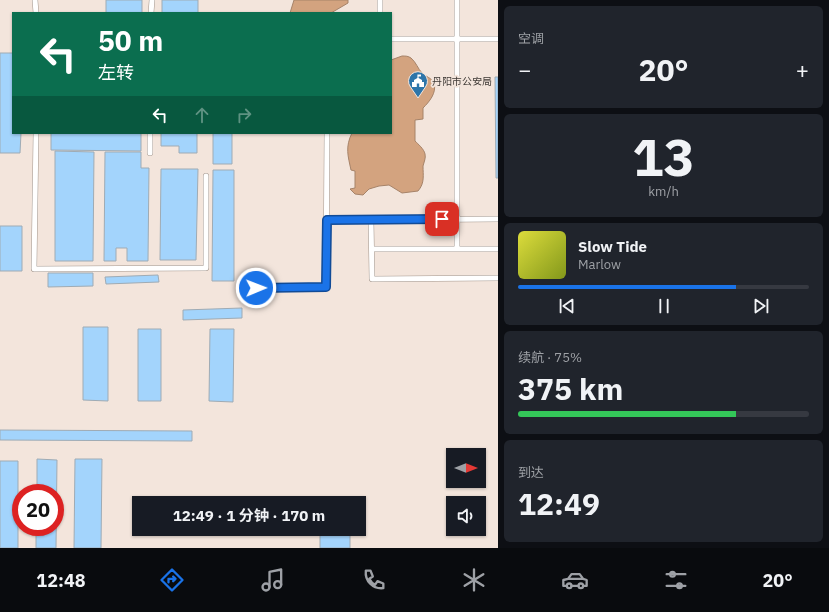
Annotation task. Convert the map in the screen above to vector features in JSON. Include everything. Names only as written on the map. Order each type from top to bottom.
[{"type":"lane","points":[[36,0],[36,12]]},
{"type":"lane","points":[[151,12],[152,0]]},
{"type":"lane","points":[[380,0],[380,12]]},
{"type":"lane","points":[[457,0],[457,249]]},
{"type":"lane","points":[[392,39],[498,38]]},
{"type":"lane","points":[[36,134],[34,269],[206,268],[206,176]]},
{"type":"lane","points":[[150,134],[150,153]]},
{"type":"lane","points":[[256,288],[326,287],[327,134]]},
{"type":"lane","points":[[327,220],[498,219]]},
{"type":"lane","points":[[371,220],[372,279],[498,278]]},
{"type":"lane","points":[[372,249],[498,249]]},
{"type":"shaded area","points":[[294,0],[348,0],[348,3],[333,12],[290,12]]},
{"type":"shaded area","points":[[402,56],[408,56],[413,60],[422,73],[433,81],[435,87],[432,97],[423,108],[423,119],[415,120],[415,141],[422,148],[425,156],[422,185],[418,191],[402,193],[389,185],[369,189],[363,195],[355,194],[350,189],[355,188],[355,171],[351,170],[348,156],[348,143],[352,134],[392,134],[392,60]]},
{"type":"building","points":[[106,0],[142,0],[142,12],[106,12]]},
{"type":"building","points":[[162,0],[198,0],[198,12],[162,12]]},
{"type":"building","points":[[0,53],[12,53],[12,134],[21,134],[20,153],[0,153]]},
{"type":"building","points":[[495,77],[498,77],[498,178],[496,178]]},
{"type":"building","points":[[51,134],[141,134],[141,151],[51,150]]},
{"type":"building","points":[[161,134],[197,134],[197,153],[179,153],[179,146],[161,146]]},
{"type":"building","points":[[213,134],[232,134],[232,164],[213,164]]},
{"type":"building","points":[[55,151],[94,152],[93,261],[55,261]]},
{"type":"building","points":[[105,152],[141,152],[141,168],[149,168],[148,261],[127,261],[127,248],[116,248],[116,261],[104,261]]},
{"type":"building","points":[[161,169],[198,169],[196,260],[160,260]]},
{"type":"building","points":[[213,170],[234,170],[234,281],[212,281]]},
{"type":"building","points":[[0,226],[22,226],[22,271],[0,271]]},
{"type":"building","points":[[48,273],[93,273],[93,286],[48,287]]},
{"type":"building","points":[[158,275],[159,282],[106,284],[105,277]]},
{"type":"building","points":[[242,308],[242,318],[183,320],[183,310]]},
{"type":"building","points":[[83,327],[108,327],[108,401],[83,400]]},
{"type":"building","points":[[138,329],[161,329],[161,401],[138,401]]},
{"type":"building","points":[[210,329],[234,329],[233,402],[209,401]]},
{"type":"building","points":[[0,430],[192,431],[192,441],[0,440]]},
{"type":"building","points":[[37,459],[57,460],[57,484],[37,484]]},
{"type":"building","points":[[75,459],[102,459],[101,548],[74,548]]},
{"type":"building","points":[[0,461],[18,461],[18,484],[12,484],[12,536],[18,536],[18,548],[0,548]]},
{"type":"building","points":[[36,536],[56,536],[56,548],[36,548]]},
{"type":"building","points":[[320,536],[350,536],[350,548],[320,548]]},
{"type":"place","name":"丹阳市公安局","points":[[418,98]]},
{"type":"route","points":[[256,288],[326,287],[327,220],[442,219]]}]
